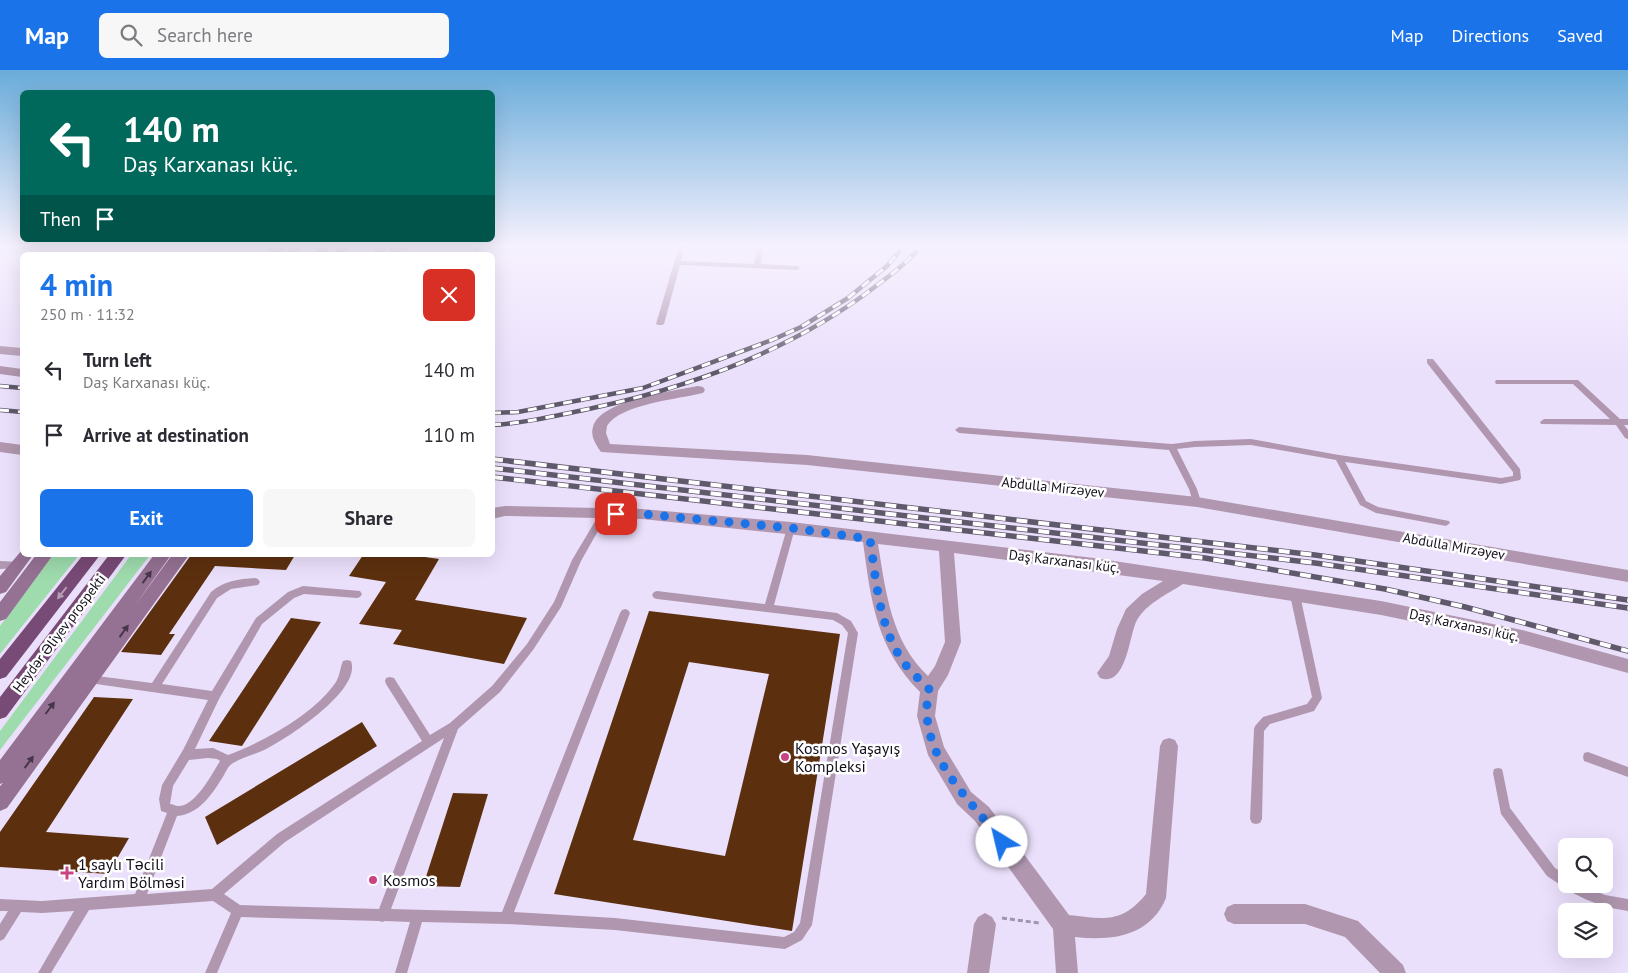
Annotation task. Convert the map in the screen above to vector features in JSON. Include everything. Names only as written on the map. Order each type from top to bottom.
[{"type":"highway","name":"Heydər Əliyev prospekti","points":[[0,672],[90,557]]},
{"type":"highway","name":"Heydər Əliyev prospekti","points":[[0,711],[116,557]]},
{"type":"main road","points":[[0,614],[43,557]]},
{"type":"main road","points":[[0,775],[162,557]]},
{"type":"main road","points":[[0,802],[180,557]]},
{"type":"main road","points":[[0,588],[21,560]]},
{"type":"street","points":[[0,350],[20,352]]},
{"type":"street","points":[[0,370],[20,373]]},
{"type":"street","name":"Abdulla Mirzəyev","points":[[698,390],[620,409],[605,417],[600,428],[599,439],[606,449],[807,460],[1197,502],[1628,576]]},
{"type":"street","points":[[0,447],[20,450]]},
{"type":"street","name":"Daş Karxanası küç.","points":[[495,513],[505,511],[603,515],[642,514],[791,528],[870,539],[1094,564],[1381,608],[1512,635],[1628,666]]},
{"type":"street","points":[[870,539],[881,609],[890,633],[904,663],[929,689]]},
{"type":"street","points":[[946,547],[953,642],[942,670],[929,689],[926,716],[935,750],[964,798],[982,814],[1063,925],[1067,973]]},
{"type":"street","points":[[1106,673],[1113,666],[1118,655],[1131,615],[1138,606],[1178,578]]},
{"type":"street","points":[[1063,925],[1109,929],[1130,925],[1149,908],[1156,898],[1169,746]]},
{"type":"street","points":[[1234,914],[1305,914],[1351,928],[1395,973]]},
{"type":"street","points":[[978,973],[985,924]]},
{"type":"lane","points":[[660,324],[671,288]]},
{"type":"lane","points":[[959,430],[1172,447],[1195,444],[1251,442],[1339,458],[1501,481],[1517,478],[1517,471],[1430,361]]},
{"type":"lane","points":[[1499,382],[1575,382],[1618,422],[1628,436]]},
{"type":"lane","points":[[1544,422],[1628,422]]},
{"type":"lane","points":[[1172,447],[1193,489],[1197,502]]},
{"type":"lane","points":[[1339,458],[1363,503],[1376,510],[1446,523]]},
{"type":"lane","points":[[0,905],[42,907],[214,895],[281,838],[428,741],[454,726],[496,689],[530,647],[558,604],[577,560],[603,515]]},
{"type":"lane","points":[[768,609],[791,528]]},
{"type":"lane","points":[[0,565],[21,560]]},
{"type":"lane","points":[[154,688],[214,595],[233,583],[255,582]]},
{"type":"lane","points":[[346,664],[348,672],[332,696],[267,743],[227,760],[205,794],[186,808],[180,811],[165,806],[163,798],[170,778],[186,756],[215,696],[259,621],[291,595],[303,590],[357,594]]},
{"type":"lane","points":[[214,895],[238,911],[506,918],[615,924],[785,943],[798,936],[806,926],[853,633],[850,626],[838,618],[657,595]]},
{"type":"lane","points":[[1256,820],[1259,729],[1267,720],[1310,708],[1317,698],[1295,595]]},
{"type":"lane","points":[[506,918],[625,613]]},
{"type":"lane","points":[[89,679],[215,696]]},
{"type":"lane","points":[[390,681],[428,741]]},
{"type":"lane","points":[[382,916],[454,726]]},
{"type":"lane","points":[[186,756],[214,753],[221,754],[227,760]]},
{"type":"lane","points":[[1588,757],[1628,772]]},
{"type":"lane","points":[[1498,773],[1506,810],[1551,872],[1558,877]]},
{"type":"lane","points":[[139,900],[174,810]]},
{"type":"lane","points":[[1585,893],[1620,905],[1628,905]]},
{"type":"lane","points":[[44,973],[86,903]]},
{"type":"lane","points":[[0,934],[18,906]]},
{"type":"lane","points":[[211,973],[238,911]]},
{"type":"lane","points":[[401,973],[417,917]]},
{"type":"path","points":[[985,924],[996,918],[1063,925]]},
{"type":"green space","points":[[52,557],[77,557],[0,654],[0,626]]},
{"type":"green space","points":[[130,557],[148,557],[0,750],[0,731]]},
{"type":"building","points":[[190,557],[294,557],[286,570],[215,566],[169,634],[175,634],[161,655],[121,652]]},
{"type":"building","points":[[362,557],[425,557],[439,559],[415,600],[527,618],[504,664],[393,644],[402,630],[359,624],[386,582],[349,576]]},
{"type":"building","name":"Kosmos Yaşayış Kompleksi","points":[[649,611],[840,634],[792,931],[554,894]],"holes":[[[689,662],[769,674],[725,856],[633,840]]]},
{"type":"building","points":[[291,618],[321,622],[242,746],[209,741]]},
{"type":"building","points":[[94,697],[133,699],[46,832],[129,838],[108,874],[0,867],[0,832]]},
{"type":"building","points":[[362,722],[377,746],[217,845],[205,817]]},
{"type":"building","points":[[453,793],[488,794],[460,887],[423,886]]},
{"type":"railway","points":[[495,413],[518,412],[643,388],[772,340],[801,327],[848,298],[860,288]]},
{"type":"railway","points":[[495,425],[593,408],[668,389],[705,377],[777,347],[844,309],[873,288]]},
{"type":"railway","points":[[0,386],[20,388]]},
{"type":"railway","points":[[0,410],[20,412]]},
{"type":"railway","points":[[495,459],[1315,555],[1628,600]]},
{"type":"railway","points":[[495,468],[1315,563],[1628,608]]},
{"type":"railway","points":[[495,477],[1205,558],[1385,589],[1465,607],[1628,651]]},
{"type":"place","name":"Kosmos Yaşayış Kompleksi","points":[[785,757]]},
{"type":"place","name":"1 saylı Təcili Yardım Bölməsi","points":[[67,873]]},
{"type":"place","name":"Kosmos","points":[[373,880]]},
{"type":"route","points":[[616,514],[642,514],[791,528],[870,539],[881,609],[890,633],[904,663],[929,689],[926,716],[935,750],[964,798],[982,814],[1002,842]]}]
